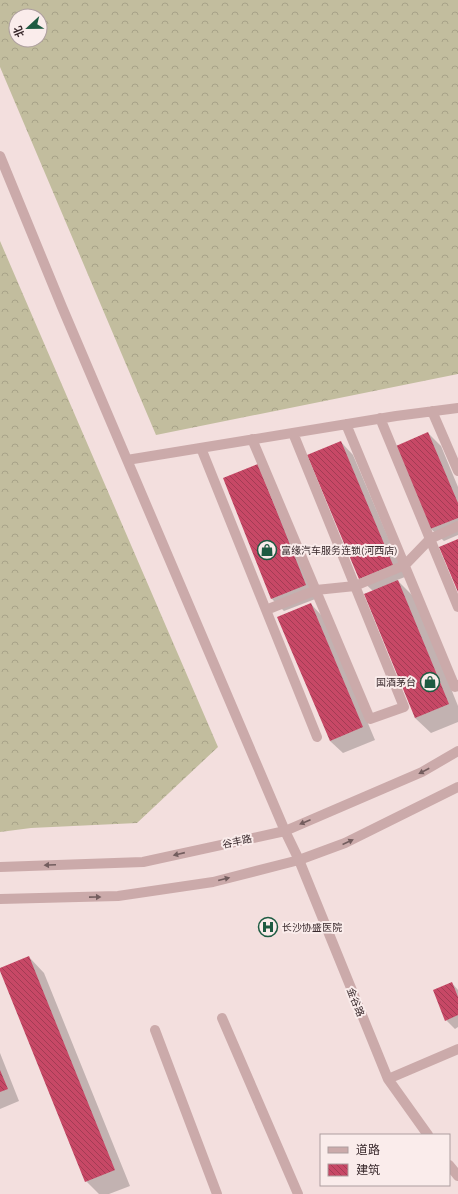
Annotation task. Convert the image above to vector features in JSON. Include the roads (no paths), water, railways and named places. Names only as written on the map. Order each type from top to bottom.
[{"type":"street","name":"金谷路","points":[[0,156],[62,307],[285,831],[299,860],[388,1079],[427,1134]]},
{"type":"street","points":[[127,460],[380,418],[458,408]]},
{"type":"street","points":[[432,411],[458,471]]},
{"type":"street","points":[[380,418],[458,607]]},
{"type":"street","points":[[346,424],[455,687],[458,685]]},
{"type":"street","points":[[252,439],[370,719],[404,707],[293,432]]},
{"type":"street","points":[[201,448],[317,737]]},
{"type":"street","points":[[266,610],[316,590],[355,586],[405,566],[430,539],[458,526]]},
{"type":"street","name":"谷丰路","points":[[0,867],[143,862],[285,831],[422,772],[458,751]]},
{"type":"street","points":[[0,899],[118,896],[213,882],[299,860],[345,843],[458,787]]},
{"type":"street","points":[[222,1018],[298,1194]]},
{"type":"street","points":[[154,1030],[217,1194]]},
{"type":"street","points":[[388,1079],[458,1049]]},
{"type":"street","points":[[450,1166],[458,1176]]},
{"type":"place","name":"富缘汽车服务连锁(河西店)","points":[[267,550]]},
{"type":"place","name":"国酒茅台","points":[[430,682]]},
{"type":"place","name":"长沙协盛医院","points":[[268,927]]}]
